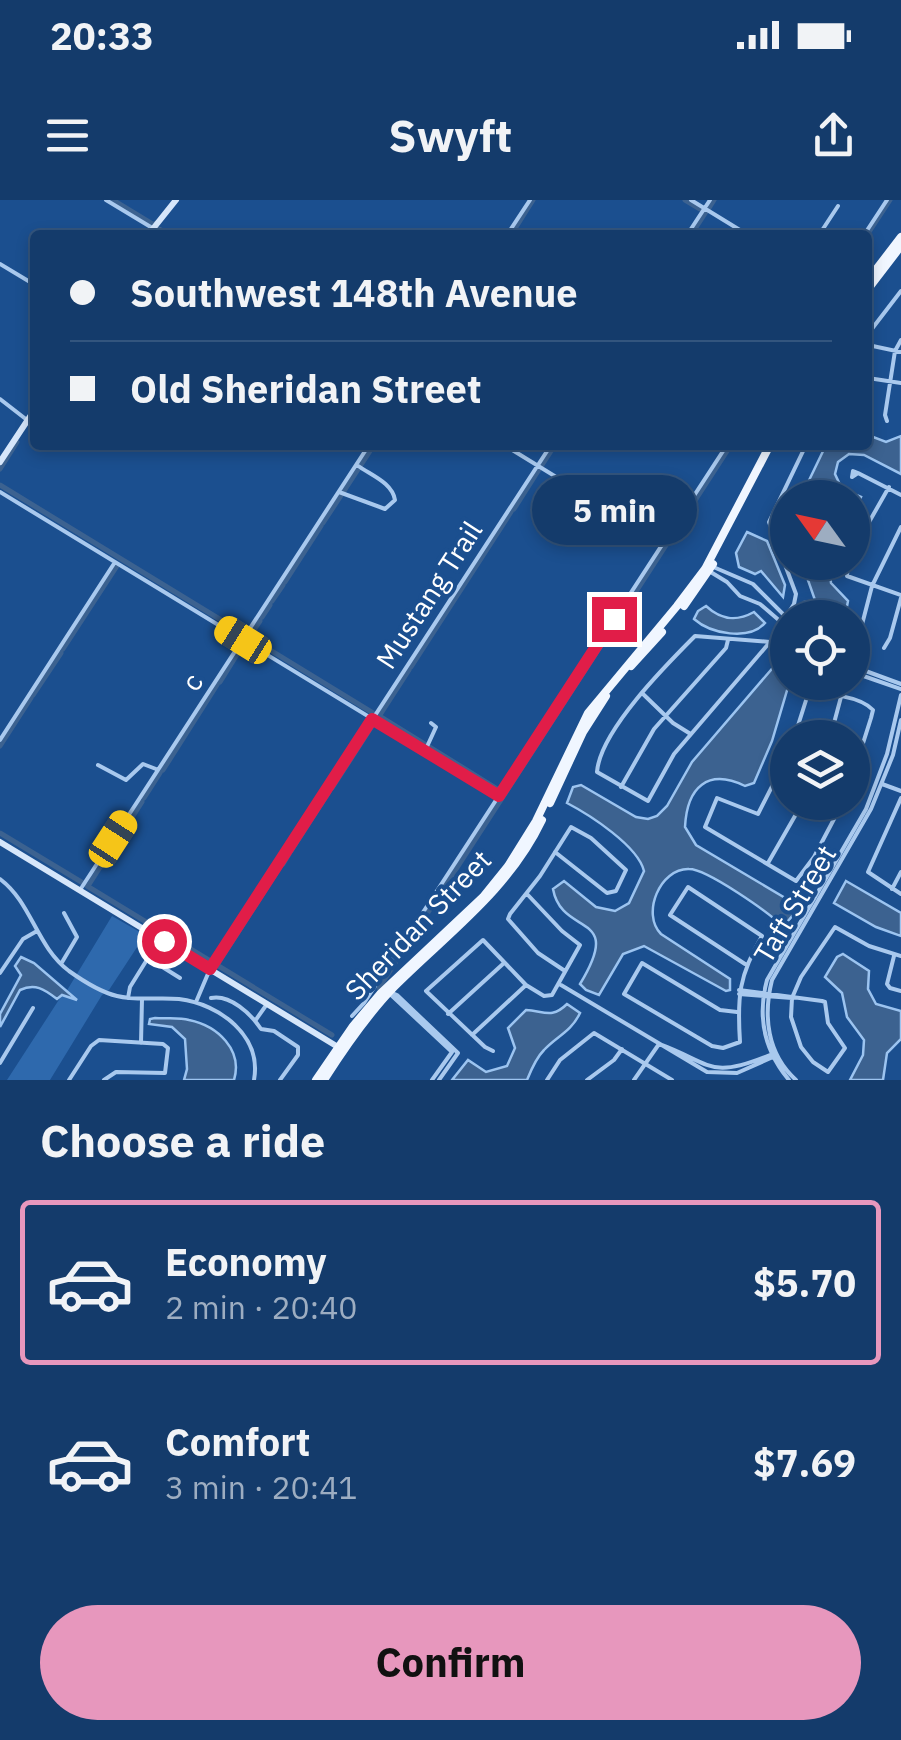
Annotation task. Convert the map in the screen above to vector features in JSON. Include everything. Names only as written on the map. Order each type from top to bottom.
[{"type":"main road","points":[[872,275],[901,237]]},
{"type":"main road","points":[[872,284],[901,246]]},
{"type":"main road","name":"Sheridan Street","points":[[324,1080],[347,1034],[387,990],[479,909],[513,870],[540,824],[592,716],[708,568],[770,450]]},
{"type":"main road","name":"Sheridan Street","points":[[316,1080],[387,990]]},
{"type":"street","points":[[106,200],[148,230]]},
{"type":"street","points":[[153,230],[176,200]]},
{"type":"street","points":[[510,230],[530,200]]},
{"type":"street","points":[[691,200],[740,230]]},
{"type":"street","points":[[690,230],[710,200]]},
{"type":"street","points":[[867,230],[886,200]]},
{"type":"street","points":[[822,230],[838,206]]},
{"type":"street","points":[[0,264],[30,282]]},
{"type":"street","points":[[872,329],[901,292]]},
{"type":"street","points":[[888,420],[885,415],[890,381],[901,340]]},
{"type":"street","points":[[872,346],[898,351]]},
{"type":"street","points":[[872,379],[901,383]]},
{"type":"street","points":[[0,397],[27,420]]},
{"type":"street","points":[[0,462],[30,416]]},
{"type":"street","name":"c","points":[[80,890],[367,450]]},
{"type":"street","points":[[513,450],[664,543]]},
{"type":"street","name":"Mustang Trail","points":[[196,1002],[210,969],[548,450]]},
{"type":"street","points":[[352,1016],[364,1004],[725,450]]},
{"type":"street","points":[[793,600],[796,594],[769,522],[804,450]]},
{"type":"street","points":[[341,493],[377,507],[391,506],[395,493],[359,466]]},
{"type":"street","points":[[858,473],[901,494]]},
{"type":"street","points":[[870,522],[890,488]]},
{"type":"street","points":[[0,492],[499,796]]},
{"type":"street","points":[[869,600],[901,527]]},
{"type":"street","points":[[0,740],[115,562]]},
{"type":"street","points":[[708,568],[753,584],[770,603]]},
{"type":"street","points":[[708,568],[740,596],[770,610]]},
{"type":"street","points":[[728,584],[736,577]]},
{"type":"street","points":[[857,580],[901,597],[884,648]]},
{"type":"street","points":[[760,604],[762,594]]},
{"type":"street","points":[[695,636],[770,642],[674,754],[648,800],[597,772],[610,739],[643,694],[695,636]]},
{"type":"street","points":[[621,786],[644,744],[726,648],[728,640]]},
{"type":"street","points":[[870,675],[901,689]]},
{"type":"street","name":"Taft Street","points":[[879,783],[901,689]]},
{"type":"street","points":[[643,694],[691,734]]},
{"type":"street","points":[[850,700],[872,707],[870,724]]},
{"type":"street","name":"Taft Street","points":[[775,1055],[766,996],[780,962],[854,844],[901,720]]},
{"type":"street","points":[[425,751],[436,727],[432,723]]},
{"type":"street","points":[[98,765],[126,780],[144,764],[158,770]]},
{"type":"street","points":[[879,783],[901,794],[868,872],[901,894]]},
{"type":"street","points":[[770,791],[758,814],[717,798],[705,827],[796,881],[814,857],[833,820]]},
{"type":"street","points":[[768,865],[793,820]]},
{"type":"street","points":[[556,852],[593,884],[612,894],[626,870],[591,838],[571,827],[508,920],[538,953],[566,972]]},
{"type":"street","points":[[0,842],[343,1047]]},
{"type":"street","points":[[892,889],[901,872]]},
{"type":"street","points":[[0,879],[24,904],[37,931],[61,964],[104,992],[128,998],[196,1002],[232,1022],[246,1036],[255,1060],[254,1080]]},
{"type":"street","points":[[737,1012],[720,1010],[642,963],[624,994],[712,1046],[723,1048],[740,1042],[739,992],[745,964],[762,936],[688,887],[670,914],[745,964]]},
{"type":"street","points":[[494,1051],[426,991],[483,940],[526,985],[548,997],[560,984],[580,945],[527,894]]},
{"type":"street","points":[[61,964],[76,938],[64,913]]},
{"type":"street","points":[[739,992],[766,996],[792,998],[824,1002],[828,1023],[844,1044],[839,1059],[828,1072],[813,1062],[802,1047],[791,1017],[792,998],[801,977],[835,927],[898,956],[888,984],[901,991]]},
{"type":"street","points":[[0,973],[23,939],[37,931]]},
{"type":"street","points":[[128,998],[130,987],[148,958],[180,978]]},
{"type":"street","points":[[448,1014],[504,962]]},
{"type":"street","points":[[560,984],[696,1068],[714,1074],[737,1073],[775,1055],[792,1080]]},
{"type":"street","points":[[472,1035],[526,985]]},
{"type":"street","points":[[387,990],[452,1052],[436,1080]]},
{"type":"street","points":[[387,990],[458,1053],[436,1080]]},
{"type":"street","points":[[211,998],[222,997],[255,1020],[261,1029],[274,1031],[299,1050],[280,1080]]},
{"type":"street","points":[[141,1044],[142,998]]},
{"type":"street","points":[[255,1020],[266,1004]]},
{"type":"street","points":[[0,1062],[34,1008]]},
{"type":"street","points":[[547,1080],[560,1060],[594,1033],[672,1080]]},
{"type":"street","points":[[69,1080],[98,1040],[166,1046],[166,1071],[110,1073],[104,1080]]},
{"type":"street","points":[[634,1080],[659,1044]]},
{"type":"street","points":[[587,1080],[622,1049]]},
{"type":"street","points":[[133,1073],[133,1080]]},
{"type":"shaded area","points":[[872,435],[886,442],[901,436],[901,474],[864,455],[849,454],[838,462],[838,480],[809,480],[824,450],[872,450]]},
{"type":"shaded area","points":[[747,532],[767,541],[770,580],[783,580],[783,597],[761,571],[755,574],[739,567],[736,553]]},
{"type":"shaded area","points":[[808,580],[831,580],[847,600],[815,600]]},
{"type":"shaded area","points":[[706,606],[729,618],[754,612],[765,623],[740,634],[720,632],[694,619]]},
{"type":"shaded area","points":[[770,671],[770,700],[784,700],[778,720],[770,720],[770,746],[754,783],[745,786],[720,779],[702,785],[690,801],[685,827],[696,845],[798,909],[783,927],[709,876],[689,869],[679,871],[662,884],[657,894],[653,904],[655,925],[661,934],[730,979],[730,990],[644,946],[623,954],[599,995],[586,990],[580,984],[592,961],[594,934],[567,914],[553,889],[564,881],[596,907],[615,911],[629,903],[644,871],[623,842],[567,803],[573,787],[581,785],[636,817],[648,819],[667,806],[692,762]]},
{"type":"shaded area","points":[[846,881],[901,913],[901,936],[834,903]]},
{"type":"shaded area","points":[[112,916],[145,935],[102,995],[50,1080],[7,1080],[62,995],[77,1000],[66,992]]},
{"type":"shaded area","points":[[843,954],[869,971],[868,989],[876,1004],[901,1011],[901,1039],[887,1053],[883,1080],[850,1080],[863,1055],[864,1040],[847,1017],[842,993],[825,977]]},
{"type":"shaded area","points":[[21,957],[34,963],[77,1000],[62,995],[57,999],[39,988],[25,988],[20,990],[0,1027],[0,1014],[21,975],[15,966]]},
{"type":"shaded area","points":[[567,1004],[580,1013],[541,1053],[527,1080],[452,1080],[468,1060],[486,1072],[507,1066],[515,1048],[508,1028],[526,1010],[552,1013]]},
{"type":"shaded area","points":[[155,1018],[189,1020],[218,1034],[235,1059],[234,1080],[184,1080],[185,1039],[172,1027],[149,1024]]},
{"type":"waterway","points":[[113,200],[156,223]]},
{"type":"waterway","points":[[514,230],[533,200]]},
{"type":"waterway","points":[[685,200],[700,209]]},
{"type":"waterway","points":[[709,208],[714,200]]},
{"type":"waterway","points":[[870,230],[890,200]]},
{"type":"waterway","points":[[694,230],[706,212]]},
{"type":"waterway","points":[[0,469],[17,442]]},
{"type":"waterway","points":[[323,523],[371,450]]},
{"type":"waterway","points":[[542,465],[552,450]]},
{"type":"waterway","points":[[379,988],[728,450]]},
{"type":"waterway","points":[[514,509],[540,468]]},
{"type":"waterway","points":[[0,485],[244,634]]},
{"type":"waterway","points":[[411,667],[511,512]]},
{"type":"waterway","points":[[285,582],[321,526]]},
{"type":"waterway","points":[[63,649],[117,566]]},
{"type":"waterway","points":[[272,601],[283,585]]},
{"type":"waterway","points":[[262,617],[270,605]]},
{"type":"waterway","points":[[260,621],[249,637],[373,713]]},
{"type":"waterway","points":[[220,682],[243,645]]},
{"type":"waterway","points":[[33,695],[61,653]]},
{"type":"waterway","points":[[378,718],[409,670]]},
{"type":"waterway","points":[[163,770],[217,685]]},
{"type":"waterway","points":[[0,746],[31,698]]},
{"type":"waterway","points":[[378,715],[499,790]]},
{"type":"waterway","points":[[332,788],[374,723]]},
{"type":"waterway","points":[[144,798],[160,773]]},
{"type":"waterway","points":[[291,851],[329,792]]},
{"type":"waterway","points":[[88,886],[142,802]]},
{"type":"waterway","points":[[0,833],[83,883]]},
{"type":"waterway","points":[[283,864],[289,854]]},
{"type":"waterway","points":[[217,965],[280,867]]},
{"type":"waterway","points":[[87,886],[332,1035]]},
{"type":"route","points":[[164,941],[210,969],[372,719],[499,796],[614,619]]}]
